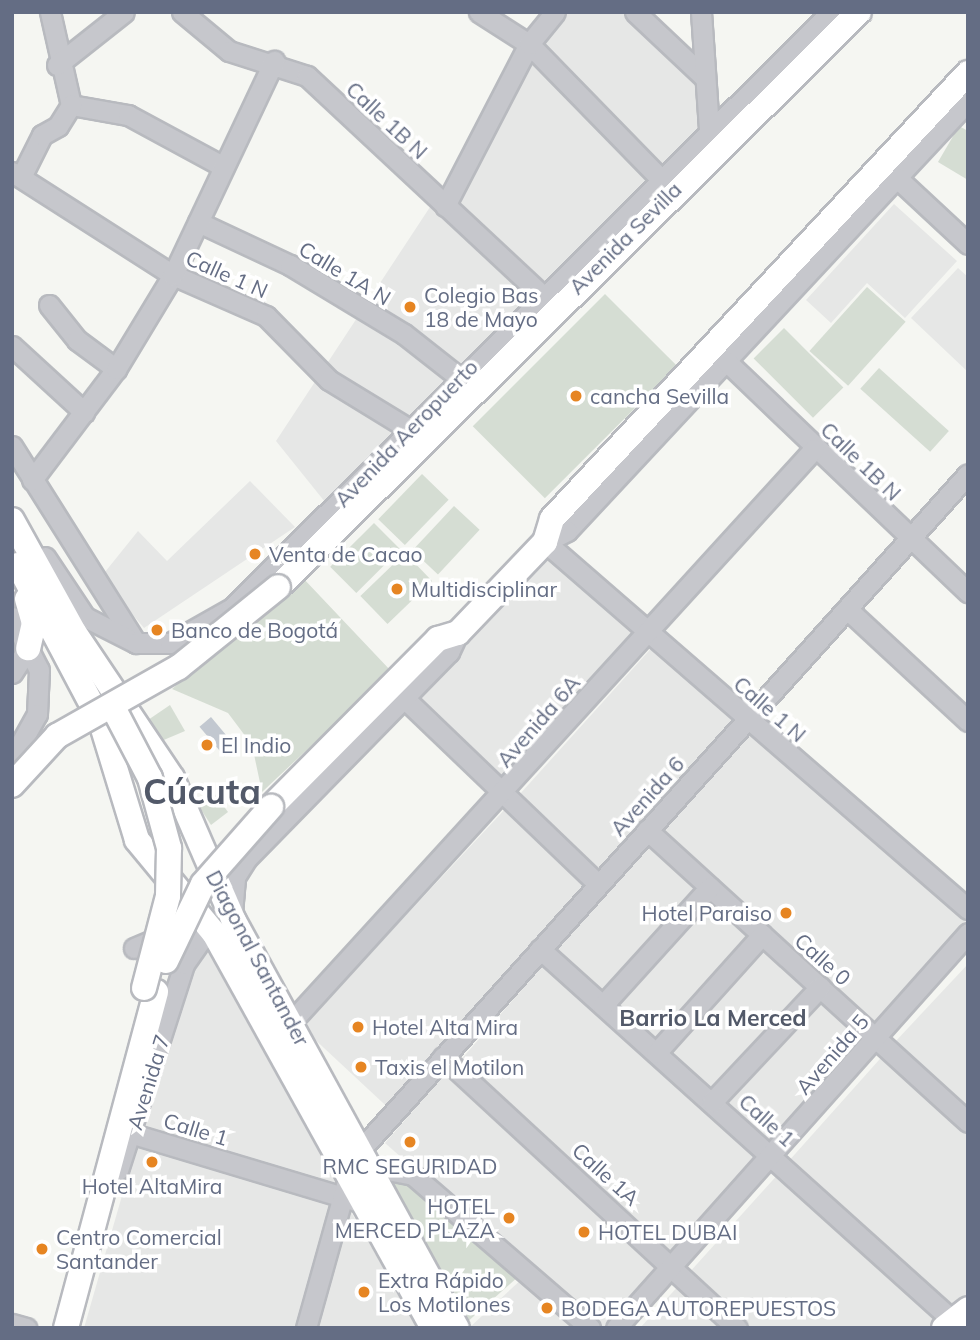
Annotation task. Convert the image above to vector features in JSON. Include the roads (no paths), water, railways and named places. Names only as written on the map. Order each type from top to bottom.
[{"type":"main road","name":"Avenida Sevilla","points":[[12,785],[57,736],[179,667],[278,587],[404,463],[718,138],[859,12]]},
{"type":"main road","points":[[89,1239],[106,1123],[150,990],[176,932],[203,884],[271,807],[438,639],[458,633],[545,542],[552,519],[968,73]]},
{"type":"main road","points":[[345,522],[358,485],[404,463]]},
{"type":"main road","name":"Diagonal Santander","points":[[15,536],[74,632],[172,778],[216,931],[361,1162],[457,1328]]},
{"type":"main road","name":"Diagonal Santander","points":[[15,536],[100,722],[137,840],[155,869],[216,931],[292,1021],[361,1162],[367,1204],[433,1328]]},
{"type":"main road","points":[[12,570],[32,610],[33,659]]},
{"type":"main road","points":[[74,632],[150,778],[169,848],[168,896],[150,990]]},
{"type":"main road","name":"Avenida 7","points":[[66,1328],[89,1239]]},
{"type":"street","points":[[50,12],[57,65],[71,105]]},
{"type":"street","points":[[57,65],[124,12]]},
{"type":"street","name":"Calle 1B N","points":[[182,12],[202,32],[229,51],[274,61],[307,76],[541,294]]},
{"type":"street","points":[[202,32],[209,12]]},
{"type":"street","points":[[479,12],[529,44],[659,177]]},
{"type":"street","points":[[445,206],[529,44],[555,12]]},
{"type":"street","points":[[635,12],[705,78]]},
{"type":"street","points":[[701,12],[705,78],[718,138]]},
{"type":"street","name":"Avenida Aeropuerto","points":[[15,536],[46,558],[85,617],[136,643],[170,643],[232,608],[358,485],[541,294],[659,177],[718,138],[831,12]]},
{"type":"street","points":[[32,480],[116,369],[173,275],[274,61]]},
{"type":"street","points":[[545,542],[567,531],[968,101]]},
{"type":"street","points":[[71,105],[128,115],[224,167]]},
{"type":"street","points":[[16,174],[42,135],[58,126],[71,105]]},
{"type":"street","name":"Calle 1 N","points":[[16,174],[173,275],[266,316],[329,380],[411,430]]},
{"type":"street","points":[[896,177],[968,244]]},
{"type":"street","name":"Calle 1A N","points":[[198,222],[301,272],[404,334],[460,378]]},
{"type":"street","points":[[50,305],[77,340],[116,369]]},
{"type":"street","points":[[12,346],[84,412]]},
{"type":"street","name":"Calle 1B N","points":[[726,361],[814,449],[968,592]]},
{"type":"street","points":[[12,446],[136,643]]},
{"type":"street","name":"Avenida 6A","points":[[292,1021],[503,795],[646,632],[814,449]]},
{"type":"street","name":"Avenida 6","points":[[306,1328],[343,1197],[361,1162],[443,1057],[968,474]]},
{"type":"street","name":"Calle 1 N","points":[[545,542],[968,909]]},
{"type":"street","points":[[847,609],[968,720]]},
{"type":"street","points":[[12,617],[33,659],[37,714],[12,759]]},
{"type":"street","points":[[134,948],[158,934],[216,931],[235,877],[247,858],[449,652],[458,633]]},
{"type":"street","points":[[12,673],[33,659]]},
{"type":"street","points":[[404,698],[598,884]]},
{"type":"street","name":"Calle 0","points":[[647,830],[968,1122]]},
{"type":"street","points":[[603,1005],[710,887]]},
{"type":"street","name":"Avenida 7","points":[[89,1239],[133,1134],[184,964],[216,931]]},
{"type":"street","name":"Avenida 5","points":[[616,1328],[773,1156],[968,933]]},
{"type":"street","points":[[656,1053],[762,935]]},
{"type":"street","name":"Calle 1","points":[[540,949],[957,1322]]},
{"type":"street","points":[[712,1102],[820,988]]},
{"type":"street","name":"Calle 1A","points":[[443,1057],[673,1266],[737,1328]]},
{"type":"street","name":"Calle 1","points":[[133,1134],[367,1204]]},
{"type":"street","points":[[361,1162],[413,1175],[590,1328]]},
{"type":"street","points":[[12,1324],[26,1328]]},
{"type":"place","name":"Colegio Bas 18 de Mayo","points":[[410,307]]},
{"type":"place","name":"cancha Sevilla","points":[[576,396]]},
{"type":"place","name":"Venta de Cacao","points":[[255,554]]},
{"type":"place","name":"Multidisciplinar","points":[[397,589]]},
{"type":"place","name":"Banco de Bogotá","points":[[157,630]]},
{"type":"place","name":"El Indio","points":[[207,745]]},
{"type":"place","name":"Hotel Paraiso","points":[[786,913]]},
{"type":"place","name":"Hotel Alta Mira","points":[[358,1027]]},
{"type":"place","name":"Taxis el Motilon","points":[[361,1067]]},
{"type":"place","name":"RMC SEGURIDAD","points":[[410,1142]]},
{"type":"place","name":"Hotel AltaMira","points":[[152,1162]]},
{"type":"place","name":"HOTEL MERCED PLAZA","points":[[509,1218]]},
{"type":"place","name":"HOTEL DUBAI","points":[[584,1232]]},
{"type":"place","name":"Centro Comercial Santander","points":[[42,1249]]},
{"type":"place","name":"Extra Rápido Los Motilones","points":[[364,1292]]},
{"type":"place","name":"BODEGA AUTOREPUESTOS","points":[[547,1308]]},
{"type":"district","name":"Cúcuta","points":[[202,791]]},
{"type":"district","name":"Barrio La Merced","points":[[713,1018]]}]
